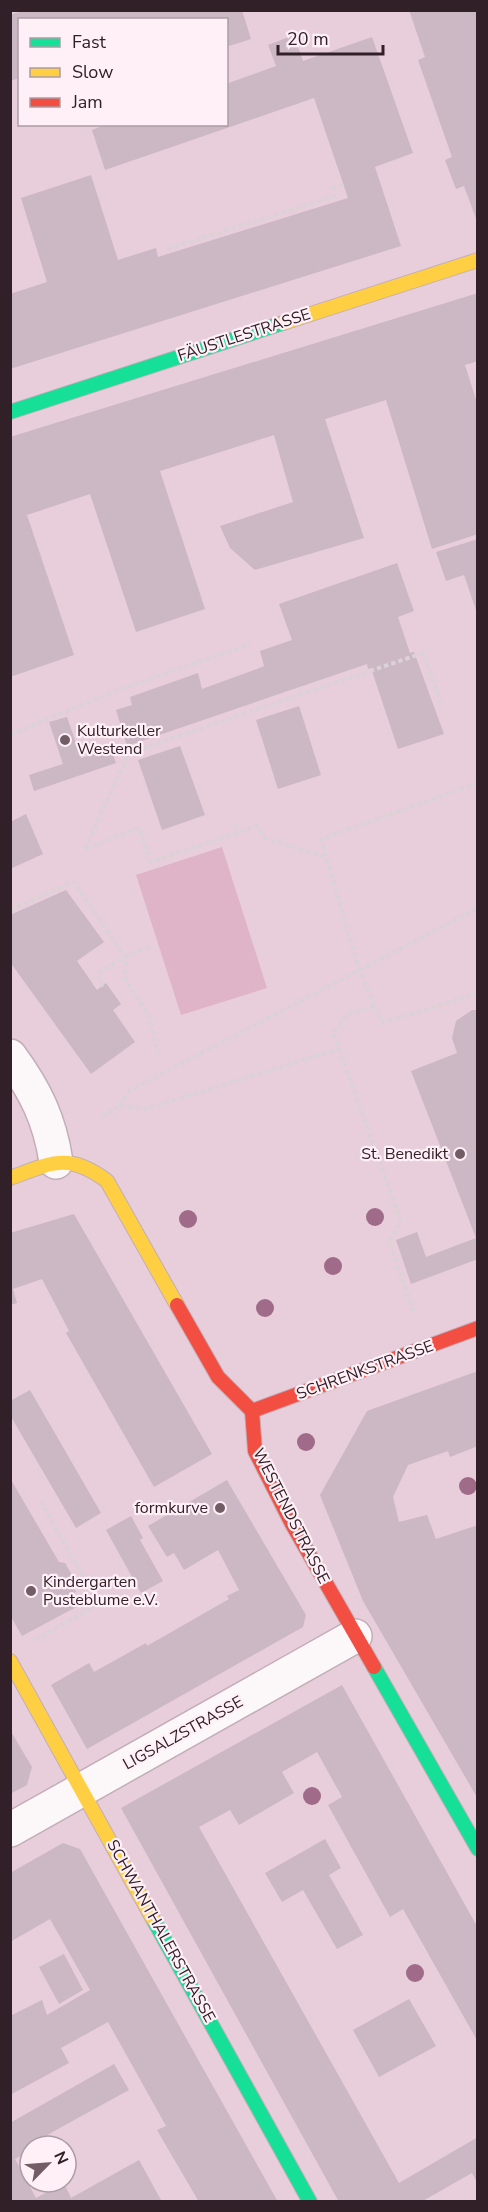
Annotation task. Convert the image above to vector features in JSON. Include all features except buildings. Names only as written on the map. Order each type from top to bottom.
[{"type":"street","name":"FÄUSTLESTRASSE","points":[[10,412],[477,260]]},
{"type":"street","points":[[10,1056],[40,1103],[54,1149],[97,1171],[107,1180],[218,1377],[252,1411]]},
{"type":"street","points":[[10,1178],[54,1149]]},
{"type":"street","name":"SCHRENKSTRASSE","points":[[252,1411],[477,1328]]},
{"type":"street","name":"WESTENDSTRASSE","points":[[252,1411],[255,1451],[292,1524],[477,1849]]},
{"type":"street","name":"LIGSALZSTRASSE","points":[[10,1830],[355,1636]]},
{"type":"street","name":"SCHWANTHALERSTRASSE","points":[[10,1661],[310,2202]]},
{"type":"path","points":[[332,188],[344,184]]},
{"type":"path","points":[[166,249],[335,196]]},
{"type":"path","points":[[10,735],[115,691],[250,644]]},
{"type":"path","points":[[327,857],[266,838],[257,826],[151,862],[139,828],[85,849],[129,753],[423,653],[442,706]]},
{"type":"path","points":[[477,783],[321,839],[359,969],[382,1023],[477,993]]},
{"type":"path","points":[[235,824],[238,832]]},
{"type":"path","points":[[10,910],[75,882],[125,957],[126,980],[148,1016],[158,1054]]},
{"type":"path","points":[[102,1116],[114,1110],[129,1091],[477,908]]},
{"type":"path","points":[[102,987],[98,973],[125,957],[149,947]]},
{"type":"path","points":[[374,1006],[349,1014],[333,1032],[401,1222],[389,1241],[427,1347]]},
{"type":"path","points":[[119,1105],[145,1110],[339,1049]]},
{"type":"path","points":[[30,1643],[99,1604],[41,1502]]},
{"type":"shaded area","points":[[222,847],[267,988],[181,1015],[136,875]]},
{"type":"traffic: fast","points":[[10,412],[283,323]]},
{"type":"traffic: fast","points":[[374,1667],[478,1849]]},
{"type":"traffic: fast","points":[[153,1919],[310,2202]]},
{"type":"traffic: slow","points":[[283,323],[478,260]]},
{"type":"traffic: slow","points":[[10,1178],[48,1165],[70,1163],[81,1166],[107,1181],[177,1305]]},
{"type":"traffic: slow","points":[[10,1661],[153,1919]]},
{"type":"traffic: jam","points":[[177,1305],[218,1377],[252,1411],[255,1451],[292,1524],[374,1667]]},
{"type":"traffic: jam","points":[[252,1411],[478,1328]]},
{"type":"place","name":"Kulturkeller Westend","points":[[65,740]]},
{"type":"place","name":"St. Benedikt","points":[[460,1154]]},
{"type":"place","name":"formkurve","points":[[220,1508]]},
{"type":"place","name":"Kindergarten Pusteblume e.V.","points":[[31,1591]]}]
